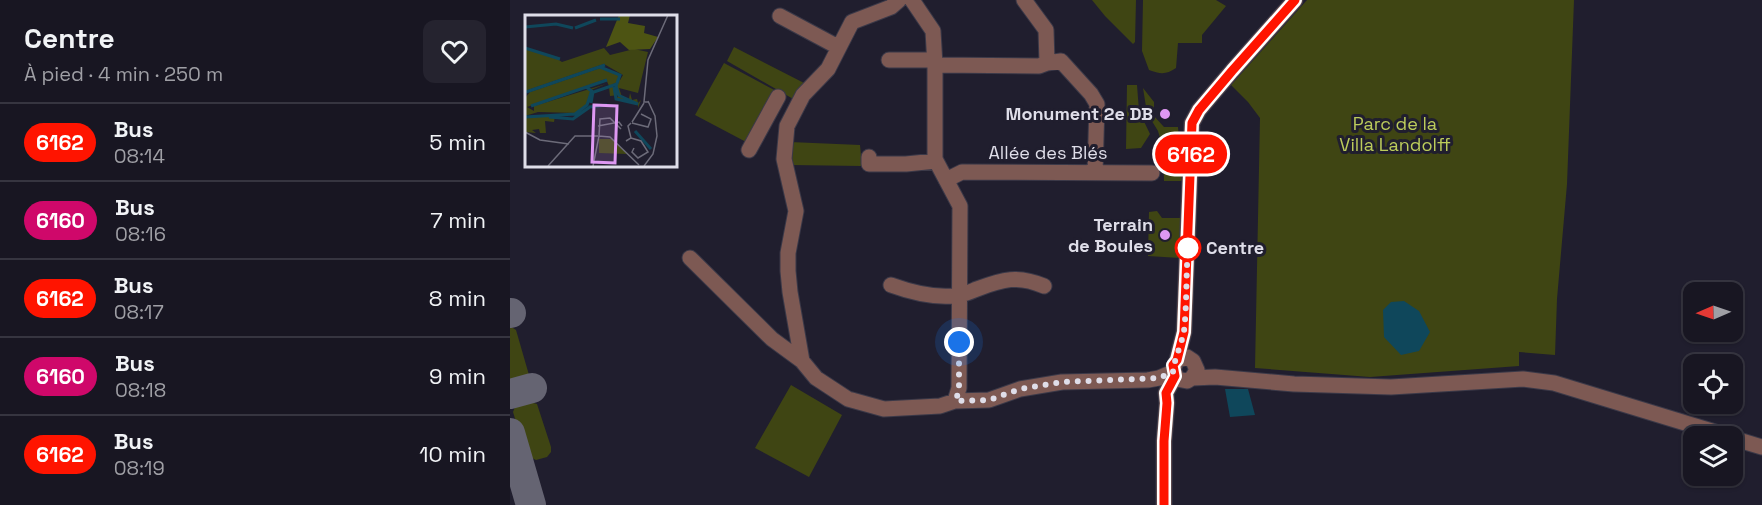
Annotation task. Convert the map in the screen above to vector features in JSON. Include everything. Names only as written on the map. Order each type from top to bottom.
[{"type":"street","points":[[802,361],[788,271],[788,253],[796,211],[784,159],[787,126],[803,95],[828,69],[852,22],[891,7],[899,0]]},
{"type":"street","points":[[912,0],[933,31],[936,161],[960,206],[959,388],[956,401]]},
{"type":"street","points":[[1024,0],[1047,30],[1047,63]]},
{"type":"street","points":[[1164,505],[1164,441],[1167,403],[1184,370],[1192,123],[1205,103],[1291,2]]},
{"type":"street","points":[[780,16],[838,47]]},
{"type":"street","points":[[889,60],[1039,66],[1061,61],[1091,94],[1097,104],[1095,173]]},
{"type":"street","points":[[749,150],[778,97]]},
{"type":"street","points":[[869,157],[869,164],[936,161]]},
{"type":"street","name":"Allée des Blés","points":[[945,180],[962,172],[1152,173]]},
{"type":"street","points":[[690,258],[772,339],[802,361],[816,378],[848,399],[884,409],[940,406],[956,401],[989,400],[1020,389],[1062,382],[1148,380],[1184,370],[1215,376],[1294,384],[1391,387],[1523,379],[1554,383],[1694,426]]},
{"type":"street","points":[[891,285],[914,293],[935,296],[960,295],[1007,279],[1029,280],[1044,286]]},
{"type":"street","points":[[1743,441],[1762,447]]},
{"type":"green space","points":[[1092,0],[1136,0],[1135,42],[1133,44],[1105,16]]},
{"type":"green space","points":[[1143,0],[1216,0],[1226,6],[1202,35],[1202,43],[1178,43],[1176,68],[1160,73],[1149,70],[1142,51]]},
{"type":"green space","name":"Parc de la Villa Landolff","points":[[1307,0],[1574,0],[1567,184],[1557,299],[1555,355],[1519,352],[1519,366],[1370,377],[1255,368],[1260,118],[1231,85]]},
{"type":"green space","points":[[734,47],[806,84],[795,100],[727,61]]},
{"type":"green space","points":[[724,63],[778,92],[748,143],[695,115]]},
{"type":"green space","points":[[1127,85],[1137,85],[1139,111],[1150,134],[1141,148],[1126,149]]},
{"type":"green space","points":[[1143,88],[1154,102],[1154,116],[1164,127],[1178,127],[1182,181],[1164,181],[1163,148],[1158,131],[1147,113]]},
{"type":"green space","points":[[790,142],[860,145],[862,166],[791,165]]},
{"type":"green space","points":[[1157,211],[1162,218],[1182,218],[1180,258],[1148,256],[1149,212]]},
{"type":"green space","points":[[510,326],[516,330],[529,375],[519,386],[510,386]]},
{"type":"green space","points":[[791,385],[842,415],[809,477],[755,448]]},
{"type":"green space","points":[[522,400],[537,404],[551,447],[551,452],[547,457],[536,460],[526,455],[513,412]]},
{"type":"water","points":[[1404,301],[1419,311],[1430,332],[1419,351],[1401,355],[1384,337],[1383,310],[1391,302]]},
{"type":"water","points":[[1225,389],[1248,389],[1255,415],[1230,417]]},
{"type":"taxiway","points":[[510,394],[532,388]]},
{"type":"taxiway","points":[[510,433],[531,505]]},
{"type":"bus line","name":"6162","points":[[1164,505],[1166,393],[1175,376],[1173,365],[1177,360],[1184,332],[1190,223],[1192,123],[1199,110],[1295,0]]},
{"type":"place","name":"Monument 2e DB","points":[[1165,114]]},
{"type":"place","name":"Terrain de Boules","points":[[1165,235]]},
{"type":"place","name":"Centre","points":[[1188,248]]},
{"type":"route","points":[[959,342],[959,388],[956,401],[989,400],[1020,389],[1062,382],[1159,378],[1173,372],[1173,365],[1177,360],[1184,332],[1188,248]]}]
